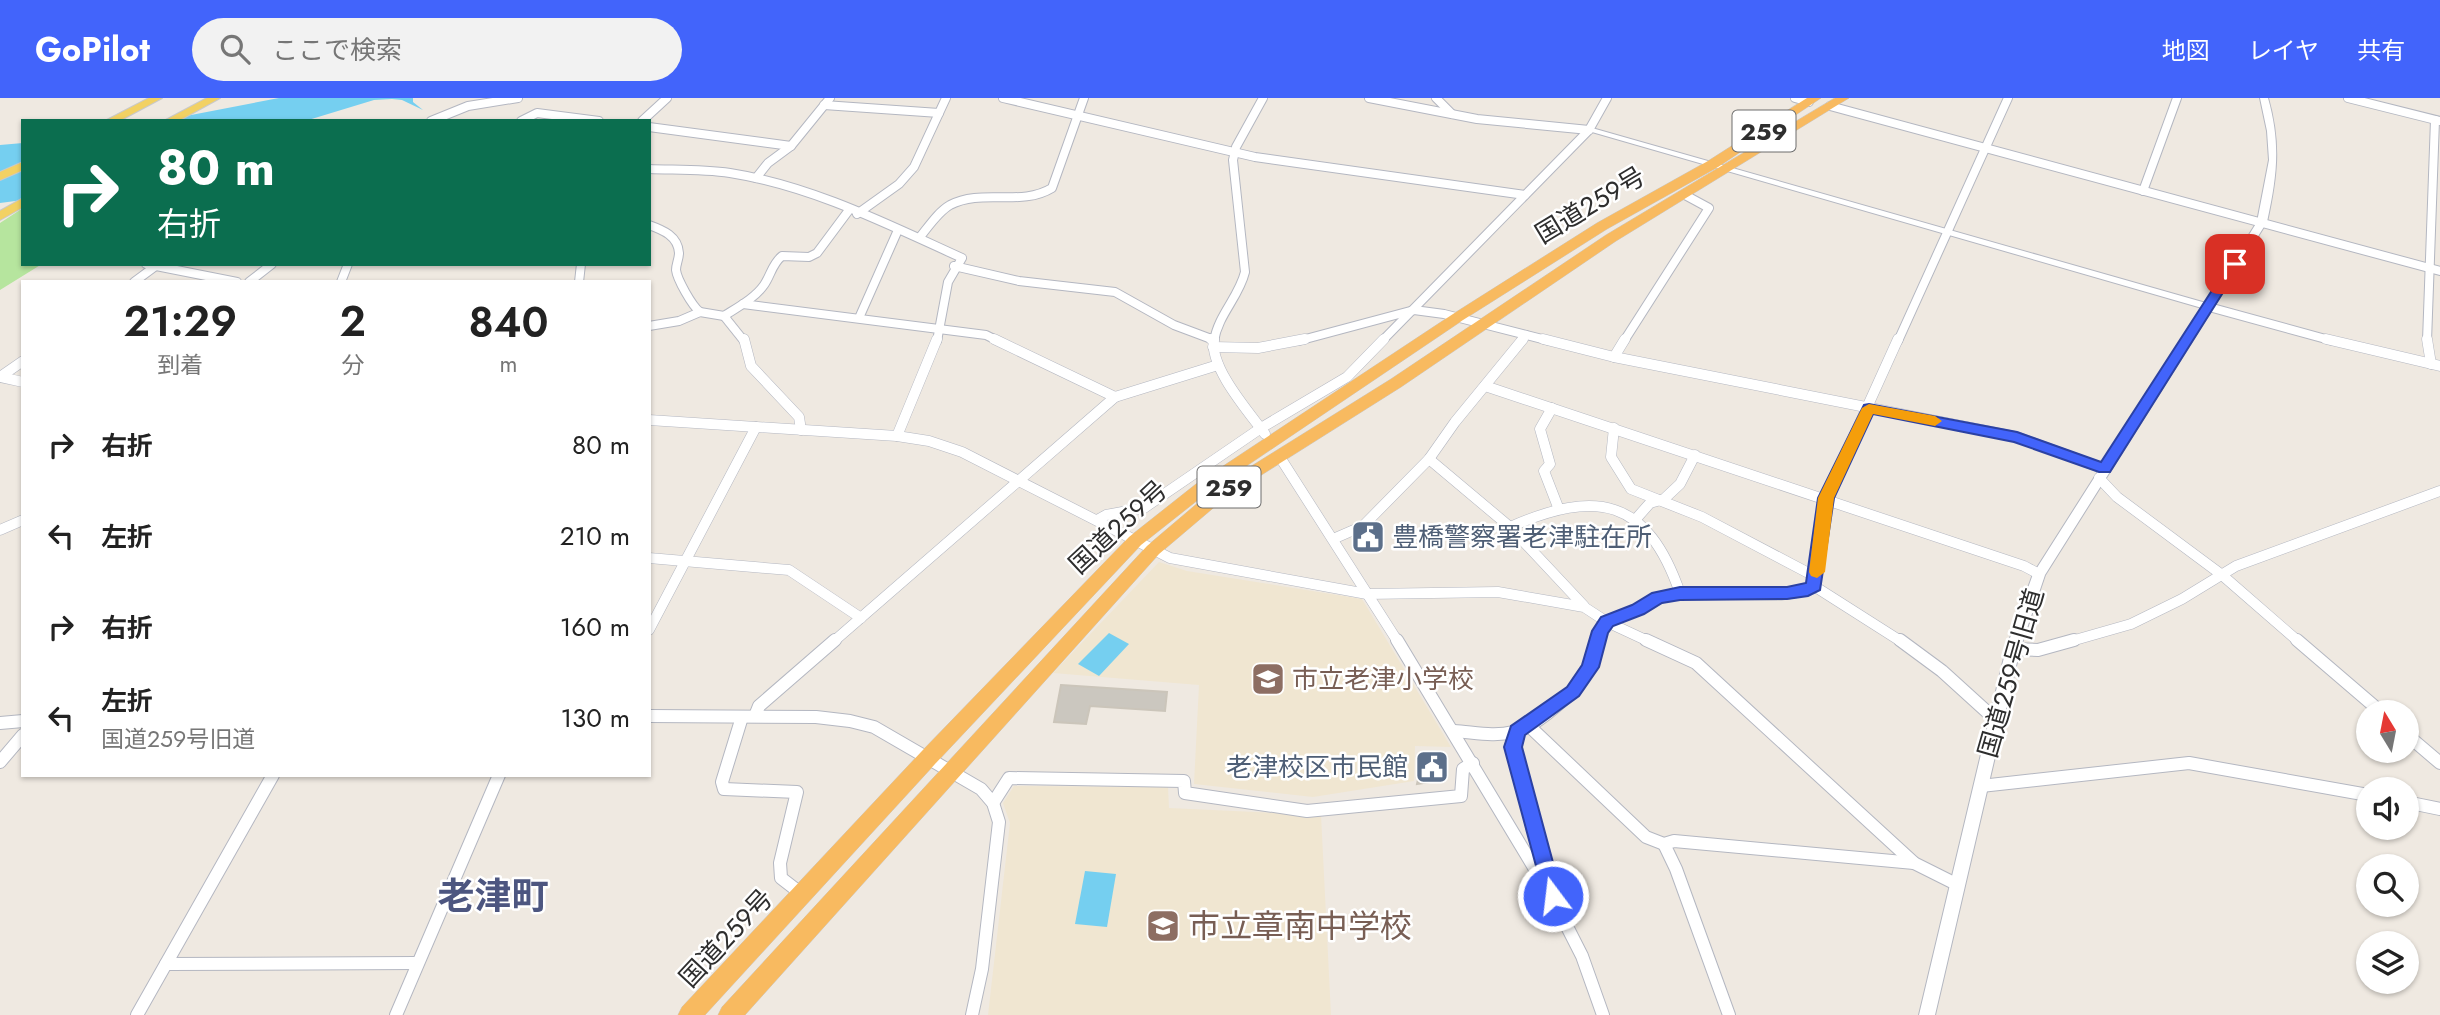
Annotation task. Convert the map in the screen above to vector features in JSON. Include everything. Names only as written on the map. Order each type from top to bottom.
[{"type":"highway","name":"国道259号","points":[[730,1015],[1153,550],[1219,494],[1396,383],[1824,101]]},
{"type":"highway","name":"国道259号","points":[[690,1015],[928,758],[1135,541],[1202,488],[1458,317],[1602,226],[1721,167]]},
{"type":"main road","points":[[114,119],[158,98]]},
{"type":"main road","points":[[173,119],[215,98]]},
{"type":"main road","points":[[0,177],[21,166]]},
{"type":"main road","points":[[0,216],[20,204]]},
{"type":"street","points":[[436,119],[468,106],[518,98]]},
{"type":"street","points":[[644,119],[667,98]]},
{"type":"street","points":[[724,316],[743,304],[764,285],[775,262],[782,256],[809,257],[817,253],[853,212],[900,184],[914,167],[946,98]]},
{"type":"street","points":[[1003,98],[1235,153],[1525,195]]},
{"type":"street","points":[[920,237],[943,211],[953,204],[985,196],[1032,197],[1046,194],[1052,188],[1080,116],[1084,98]]},
{"type":"street","points":[[1263,98],[1235,153],[1234,172],[1245,272],[1241,288],[1216,328],[1213,344],[1218,365],[1263,431]]},
{"type":"street","points":[[1369,98],[1532,126],[1589,130],[2209,307],[2435,365]]},
{"type":"street","points":[[1436,98],[1452,114]]},
{"type":"street","points":[[1097,520],[1106,515],[1144,508],[1347,377],[1589,130],[1607,98]]},
{"type":"street","points":[[1795,98],[1824,101],[1985,150],[2440,271]]},
{"type":"street","points":[[1553,896],[1513,747],[1523,728],[1573,691],[1590,667],[1600,631],[1607,622],[1638,610],[1658,597],[1680,593],[1787,593],[1808,590],[1815,582],[1826,498],[2008,98]]},
{"type":"street","points":[[2143,191],[2177,98]]},
{"type":"street","points":[[2348,98],[2438,121],[2428,268],[2427,352],[2435,365]]},
{"type":"street","name":"国道259号旧道","points":[[1927,1015],[2013,649],[2039,574],[2262,222],[2274,170],[2273,131],[2261,99]]},
{"type":"street","points":[[756,178],[768,163],[791,146],[827,102],[939,113]]},
{"type":"street","points":[[525,119],[537,113],[584,119]]},
{"type":"street","points":[[651,127],[791,146]]},
{"type":"street","points":[[651,169],[728,172],[789,187],[920,237],[962,258],[954,266],[945,295],[940,329],[897,436]]},
{"type":"street","points":[[1614,357],[1709,208],[1685,195]]},
{"type":"street","points":[[651,226],[664,230],[678,243],[681,253],[676,270],[693,307],[700,312],[724,316],[744,339],[751,366],[799,417],[801,430]]},
{"type":"street","points":[[859,318],[898,230]]},
{"type":"street","points":[[136,280],[152,266]]},
{"type":"street","points":[[158,266],[227,280]]},
{"type":"street","points":[[252,280],[269,266]]},
{"type":"street","points":[[954,266],[1010,279],[1115,292],[1213,344],[1258,348],[1286,344],[1414,310],[1484,323],[1614,357],[2017,437],[2102,474],[2117,497],[2222,575],[2367,700]]},
{"type":"street","points":[[743,304],[986,335],[1115,397]]},
{"type":"street","points":[[651,326],[679,321],[700,312]]},
{"type":"street","points":[[1332,539],[1363,526],[1429,459],[1455,422],[1526,335]]},
{"type":"street","points":[[0,377],[21,362]]},
{"type":"street","points":[[803,895],[781,878],[780,863],[797,792],[724,789],[722,782],[748,717],[1115,397],[1218,365]]},
{"type":"street","points":[[0,377],[21,382]]},
{"type":"street","points":[[1485,386],[1826,498],[2024,566],[2039,574]]},
{"type":"street","points":[[1552,408],[1540,429],[1550,464],[1544,471],[1558,507]]},
{"type":"street","points":[[651,420],[897,436],[929,441],[962,452],[1153,550],[1195,564],[1367,594],[1498,592],[1584,607]]},
{"type":"street","points":[[651,626],[756,427]]},
{"type":"street","points":[[1614,428],[1611,457],[1630,489],[1664,499],[1760,545],[1909,646],[1942,671],[1996,720]]},
{"type":"street","points":[[1635,520],[1650,503],[1664,499],[1680,484],[1695,455]]},
{"type":"street","points":[[1429,459],[1510,527],[1584,607],[1607,622],[1696,663],[1914,863],[1958,885]]},
{"type":"street","points":[[1283,462],[1454,731],[1553,896],[1598,995],[1603,1015]]},
{"type":"street","points":[[2013,649],[2038,650],[2131,624],[2236,566],[2440,491]]},
{"type":"street","points":[[1510,527],[1558,507],[1609,507],[1621,510],[1659,540],[1674,570],[1680,593]]},
{"type":"street","points":[[0,530],[21,521]]},
{"type":"street","points":[[651,558],[789,570],[861,618]]},
{"type":"street","points":[[651,716],[816,717],[874,727],[981,789],[993,803],[999,822],[982,969],[972,1015]]},
{"type":"street","points":[[0,723],[21,721]]},
{"type":"street","points":[[1454,731],[1523,728],[1646,837],[1664,844],[1674,841],[1914,863]]},
{"type":"street","points":[[0,762],[21,737]]},
{"type":"street","points":[[2419,745],[2440,763]]},
{"type":"street","points":[[993,803],[1009,778],[1184,781],[1185,793],[1307,811],[1461,796],[1463,769],[1473,763]]},
{"type":"street","points":[[1981,786],[2110,769],[2189,763],[2356,793]]},
{"type":"street","points":[[137,1015],[272,777]]},
{"type":"street","points":[[396,1015],[498,777]]},
{"type":"street","points":[[2419,805],[2440,809]]},
{"type":"street","points":[[1664,844],[1676,869],[1729,1015]]},
{"type":"street","points":[[166,964],[417,962]]},
{"type":"shaded area","name":"市立老津小学校","points":[[1159,562],[1187,571],[1362,599],[1451,747],[1415,746],[1414,781],[1313,797],[1194,784],[1199,685],[1053,673]]},
{"type":"shaded area","name":"市立章南中学校","points":[[1014,786],[1168,787],[1169,808],[1321,815],[1331,1015],[988,1015],[1010,823],[1003,803]]},
{"type":"green space","points":[[21,209],[21,266],[39,266],[0,290],[0,223]]},
{"type":"water","points":[[279,98],[413,98],[413,102],[423,110],[402,100],[392,99],[374,100],[312,119],[170,119]]},
{"type":"water","points":[[21,143],[21,200],[0,203],[0,145]]},
{"type":"water","points":[[1109,633],[1129,644],[1099,676],[1078,664]]},
{"type":"water","points":[[1085,871],[1116,874],[1107,927],[1075,924]]},
{"type":"building","points":[[1061,685],[1167,692],[1165,711],[1090,706],[1086,724],[1054,722]]},
{"type":"building","name":"老津校区市民館","points":[[1424,753],[1443,754],[1443,780],[1417,784]]},
{"type":"slow traffic","points":[[1817,572],[1826,498],[1869,408],[1935,421]]},
{"type":"place","name":"豊橋警察署老津駐在所","points":[[1368,537]]},
{"type":"place","name":"市立老津小学校","points":[[1268,679]]},
{"type":"place","name":"老津校区市民館","points":[[1432,767]]},
{"type":"place","name":"市立章南中学校","points":[[1163,926]]},
{"type":"district","name":"老津町","points":[[493,896]]},
{"type":"route","points":[[1553,896],[1513,747],[1517,731],[1573,691],[1590,667],[1600,631],[1607,622],[1638,610],[1658,597],[1680,593],[1754,595],[1808,590],[1814,586],[1826,498],[1869,408],[2017,437],[2105,469],[2235,264]]}]
